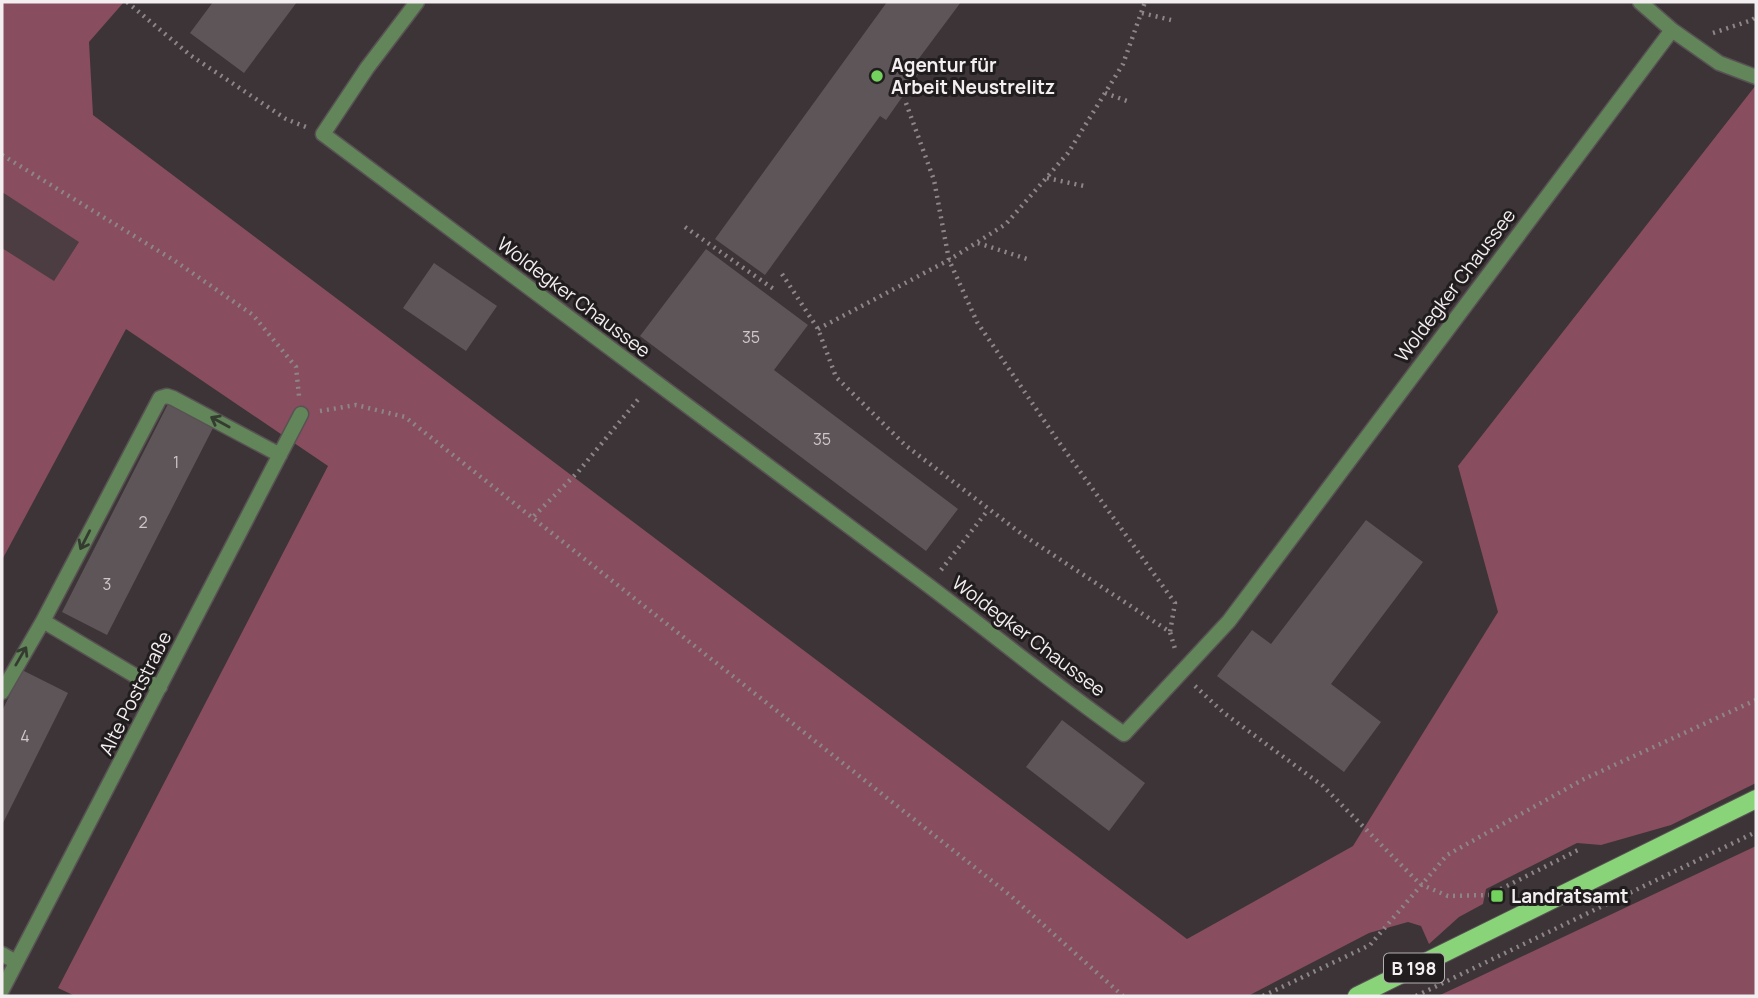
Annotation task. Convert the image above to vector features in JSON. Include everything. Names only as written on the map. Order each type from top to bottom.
[{"type":"main road","name":"B 198","points":[[1357,996],[1756,799]]},
{"type":"lane","points":[[323,134],[417,2]]},
{"type":"lane","points":[[1640,2],[1672,30],[1719,63],[1756,77]]},
{"type":"lane","name":"Woldegker Chaussee","points":[[323,134],[929,586],[1075,700],[1124,734],[1229,621],[1672,30]]},
{"type":"lane","points":[[2,692],[43,621],[160,398],[173,398],[280,455]]},
{"type":"lane","name":"Alte Poststraße","points":[[2,990],[301,414]]},
{"type":"lane","points":[[43,621],[160,687]]},
{"type":"lane","points":[[2,954],[16,962]]},
{"type":"path","points":[[127,2],[201,62],[286,119],[323,134]]},
{"type":"path","points":[[818,328],[948,260],[1006,225],[1068,153],[1123,64],[1145,2]]},
{"type":"path","points":[[1141,13],[1171,20]]},
{"type":"path","points":[[1689,42],[1756,17]]},
{"type":"path","points":[[1105,93],[1130,102]]},
{"type":"path","points":[[906,103],[934,180],[948,260],[977,322],[1058,441],[1175,603],[1170,632],[1181,672],[1224,713],[1323,786],[1420,884],[1448,896],[1489,895],[1578,850]]},
{"type":"path","points":[[2,155],[175,261],[253,316],[296,367],[301,414],[356,405],[405,417],[534,516],[1012,896],[1123,996]]},
{"type":"path","points":[[1047,178],[1084,186]]},
{"type":"path","points":[[685,227],[775,290]]},
{"type":"path","points":[[978,243],[1027,259]]},
{"type":"path","points":[[782,274],[818,328],[836,377],[905,445],[988,509],[1170,632]]},
{"type":"path","points":[[534,516],[578,472],[653,382]]},
{"type":"path","points":[[929,586],[988,509]]},
{"type":"path","points":[[1263,996],[1370,944],[1447,855],[1584,779],[1756,700]]},
{"type":"path","points":[[1416,996],[1756,832]]},
{"type":"shaded area","points":[[2,2],[124,2],[89,42],[93,115],[1187,939],[1353,846],[1498,612],[1458,466],[1756,85],[1756,783],[1671,825],[1601,845],[1577,843],[1486,889],[1483,904],[1459,917],[1429,944],[1421,926],[1408,922],[1369,933],[1248,996],[75,996],[58,988],[328,466],[126,329],[2,560],[2,248],[54,281],[79,242],[2,192]]},
{"type":"shaded area","points":[[2,192],[80,241],[54,282],[2,248]]},
{"type":"shaded area","points":[[1756,846],[1756,996],[1438,996],[1468,982]]},
{"type":"building","points":[[213,2],[297,2],[244,73],[190,33]]},
{"type":"building","points":[[887,2],[961,2],[917,61],[924,66],[886,120],[880,116],[765,275],[715,239]]},
{"type":"building","points":[[706,249],[808,325],[774,370],[958,509],[926,551],[640,336]]},
{"type":"building","points":[[434,263],[497,306],[466,351],[403,308]]},
{"type":"building","points":[[168,404],[213,428],[107,635],[62,612]]},
{"type":"building","points":[[1366,520],[1423,562],[1331,684],[1381,722],[1344,772],[1217,676],[1252,630],[1271,644]]},
{"type":"building","points":[[22,670],[68,693],[2,825],[2,711]]},
{"type":"building","points":[[1062,720],[1145,783],[1109,831],[1026,767]]},
{"type":"place","name":"Agentur für Arbeit Neustrelitz","points":[[877,76]]},
{"type":"place","name":"Landratsamt","points":[[1497,896]]}]
